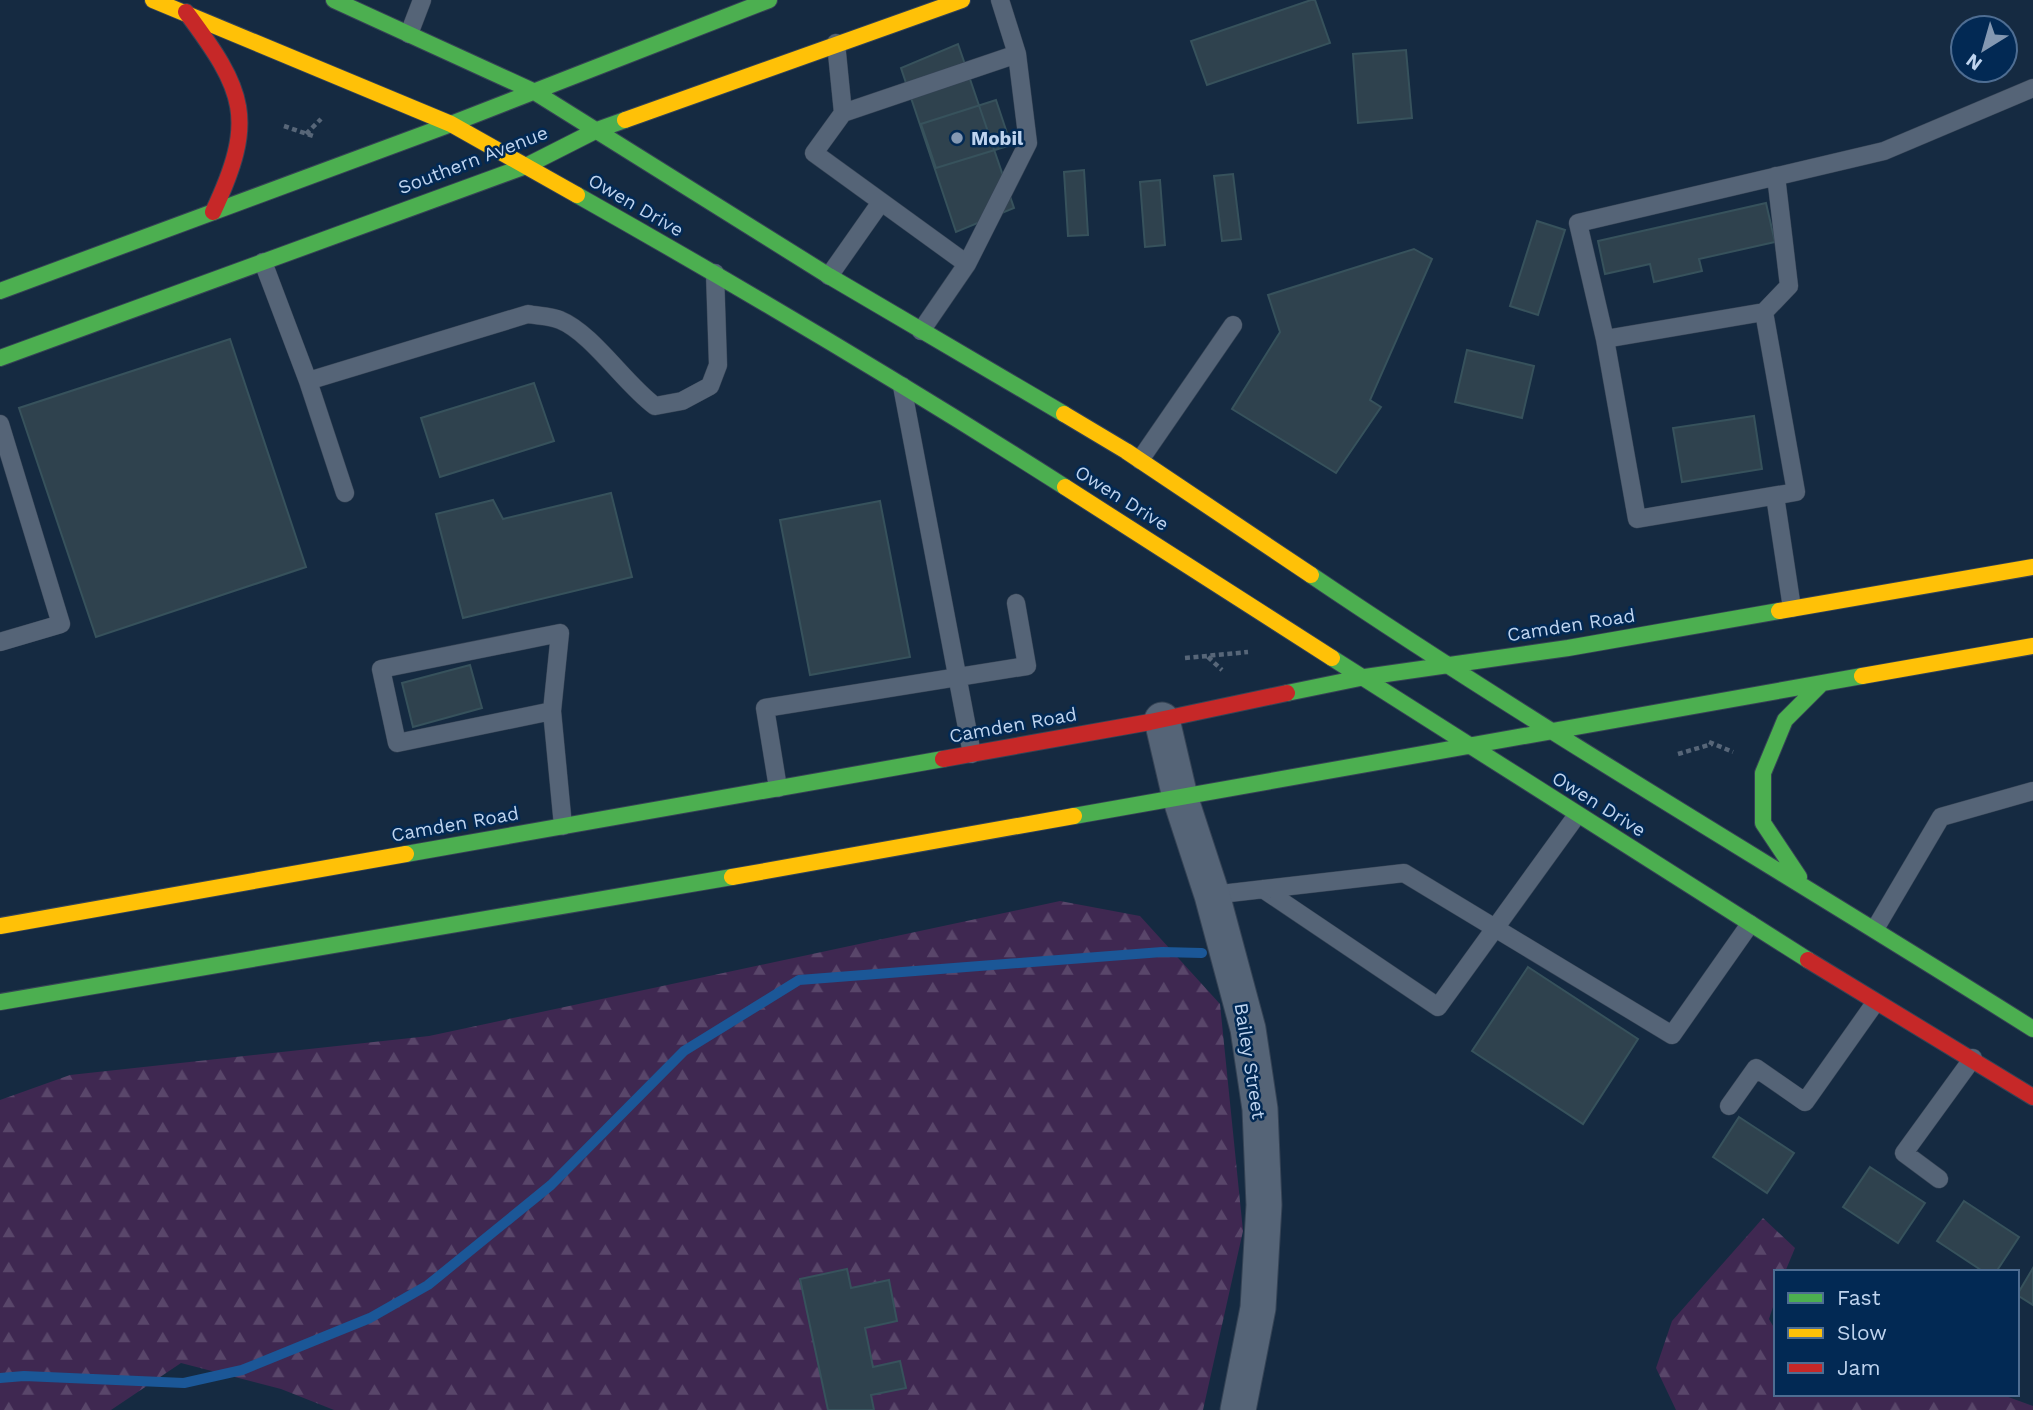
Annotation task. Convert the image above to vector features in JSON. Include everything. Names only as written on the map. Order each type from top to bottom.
[{"type":"main road","name":"Owen Drive","points":[[153,0],[451,124],[715,273],[901,384],[1875,1003],[1973,1058],[2033,1097]]},
{"type":"main road","name":"Owen Drive","points":[[334,0],[533,91],[828,276],[1140,460],[1445,667],[1804,884],[2033,1029]]},
{"type":"main road","points":[[0,291],[451,124],[769,0]]},
{"type":"main road","name":"Southern Avenue","points":[[0,358],[526,166],[597,130],[962,0]]},
{"type":"main road","points":[[186,12],[225,66],[242,117],[235,158],[213,212]]},
{"type":"main road","name":"Camden Road","points":[[0,926],[1162,720],[1365,677],[1445,667],[2033,567]]},
{"type":"main road","points":[[0,1002],[879,853],[1465,744],[1551,732],[2033,646]]},
{"type":"main road","points":[[1804,884],[1763,822],[1763,773],[1785,720],[1821,684]]},
{"type":"street","name":"Bailey Street","points":[[1162,720],[1180,797],[1212,895],[1248,1029],[1260,1109],[1264,1205],[1258,1308],[1238,1410]]},
{"type":"lane","points":[[409,34],[422,0]]},
{"type":"lane","points":[[921,331],[967,264],[1028,143],[1017,54],[1000,0]]},
{"type":"lane","points":[[836,43],[843,113]]},
{"type":"lane","points":[[967,264],[814,153],[843,113],[1017,54]]},
{"type":"lane","points":[[1764,312],[1796,492],[1637,519],[1605,339],[1578,223],[1884,151],[2033,88]]},
{"type":"lane","points":[[1605,339],[1764,312],[1789,286],[1776,176]]},
{"type":"lane","points":[[828,276],[881,202]]},
{"type":"lane","points":[[263,262],[345,493]]},
{"type":"lane","points":[[307,381],[528,314],[559,319],[576,329],[654,406],[682,401],[710,386],[718,365],[715,273]]},
{"type":"lane","points":[[1140,460],[1233,325]]},
{"type":"lane","points":[[901,384],[972,754]]},
{"type":"lane","points":[[0,424],[4,454],[61,624],[0,642]]},
{"type":"lane","points":[[1775,496],[1792,608]]},
{"type":"lane","points":[[778,788],[765,708],[1027,666],[1016,603]]},
{"type":"lane","points":[[552,711],[397,743],[381,669],[560,633],[552,711],[563,826]]},
{"type":"lane","points":[[1875,929],[1941,817],[2033,791]]},
{"type":"lane","points":[[1263,889],[1438,1007],[1577,815]]},
{"type":"lane","points":[[1212,895],[1404,873],[1672,1035],[1750,924]]},
{"type":"lane","points":[[1729,1106],[1756,1068],[1805,1102],[1875,1003]]},
{"type":"lane","points":[[1939,1179],[1904,1153],[1973,1058]]},
{"type":"path","points":[[306,134],[321,119]]},
{"type":"path","points":[[284,126],[323,140]]},
{"type":"path","points":[[1185,658],[1248,652]]},
{"type":"path","points":[[1208,656],[1226,673]]},
{"type":"path","points":[[1704,739],[1734,753]]},
{"type":"path","points":[[1678,754],[1713,744]]},
{"type":"green space","points":[[1060,901],[1140,916],[1220,1004],[1243,1231],[1203,1410],[334,1410],[281,1389],[181,1363],[111,1410],[0,1410],[0,1100],[70,1075],[429,1036]]},
{"type":"green space","points":[[1763,1218],[1795,1248],[1786,1270],[1774,1270],[1774,1304],[1769,1319],[1774,1328],[1774,1396],[2006,1396],[2033,1406],[2033,1410],[1676,1410],[1656,1368],[1672,1321]]},
{"type":"building","points":[[1315,0],[1330,43],[1207,85],[1191,41]]},
{"type":"building","name":"Mobil","points":[[958,44],[1014,208],[956,232],[901,68]]},
{"type":"building","points":[[1406,50],[1412,118],[1358,123],[1353,54]]},
{"type":"building","points":[[996,100],[1011,145],[936,168],[921,124]]},
{"type":"building","points":[[1084,170],[1088,235],[1068,236],[1064,172]]},
{"type":"building","points":[[1233,174],[1241,239],[1222,241],[1214,176]]},
{"type":"building","points":[[1160,180],[1165,245],[1145,247],[1140,182]]},
{"type":"building","points":[[1766,203],[1775,242],[1699,259],[1702,271],[1654,282],[1650,264],[1605,274],[1598,241]]},
{"type":"building","points":[[1537,221],[1565,230],[1538,315],[1510,306]]},
{"type":"building","points":[[1414,249],[1432,259],[1370,400],[1381,407],[1336,473],[1232,409],[1280,332],[1268,295]]},
{"type":"building","points":[[230,339],[306,567],[96,637],[19,408]]},
{"type":"building","points":[[1467,350],[1534,366],[1522,418],[1455,402]]},
{"type":"building","points":[[534,383],[554,441],[440,477],[421,418]]},
{"type":"building","points":[[1754,416],[1762,469],[1682,482],[1673,428]]},
{"type":"building","points":[[611,493],[632,577],[463,618],[436,514],[493,500],[503,519]]},
{"type":"building","points":[[880,501],[910,657],[810,675],[780,520]]},
{"type":"building","points":[[470,665],[482,708],[413,727],[402,683]]},
{"type":"building","points":[[1528,967],[1638,1039],[1583,1124],[1472,1051]]},
{"type":"building","points":[[1739,1117],[1794,1153],[1767,1193],[1713,1157]]},
{"type":"building","points":[[1870,1167],[1925,1203],[1898,1243],[1843,1207]]},
{"type":"building","points":[[1964,1201],[2019,1237],[1997,1270],[1981,1270],[1937,1241]]},
{"type":"building","points":[[2033,1268],[2033,1305],[2019,1296]]},
{"type":"building","points":[[847,1269],[851,1288],[889,1280],[897,1321],[865,1328],[873,1367],[900,1361],[906,1388],[871,1395],[874,1410],[828,1410],[800,1279]]},
{"type":"waterway","points":[[0,1378],[24,1376],[184,1383],[242,1370],[370,1318],[428,1285],[551,1185],[684,1051],[799,980],[1162,952],[1202,953]]},
{"type":"traffic: fast","points":[[334,0],[533,91],[829,276],[1064,414]]},
{"type":"traffic: fast","points":[[0,291],[451,124],[769,0]]},
{"type":"traffic: fast","points":[[0,358],[526,166],[597,130],[625,120]]},
{"type":"traffic: fast","points":[[577,195],[823,338],[1065,487]]},
{"type":"traffic: fast","points":[[1311,575],[1489,692],[2033,1029]]},
{"type":"traffic: fast","points":[[1287,693],[1365,677],[1568,648],[1779,611]]},
{"type":"traffic: fast","points":[[1332,658],[1808,960]]},
{"type":"traffic: fast","points":[[1074,816],[1862,676]]},
{"type":"traffic: fast","points":[[1799,877],[1763,823],[1763,773],[1785,720],[1821,684]]},
{"type":"traffic: fast","points":[[406,854],[943,759]]},
{"type":"traffic: fast","points":[[0,1002],[732,877]]},
{"type":"traffic: slow","points":[[153,0],[451,124],[577,195]]},
{"type":"traffic: slow","points":[[625,120],[962,0]]},
{"type":"traffic: slow","points":[[1064,414],[1126,451],[1311,575]]},
{"type":"traffic: slow","points":[[1065,487],[1332,658]]},
{"type":"traffic: slow","points":[[1779,611],[2033,567]]},
{"type":"traffic: slow","points":[[1862,676],[2033,646]]},
{"type":"traffic: slow","points":[[732,877],[1074,816]]},
{"type":"traffic: slow","points":[[0,926],[406,854]]},
{"type":"traffic: jam","points":[[186,12],[221,64],[232,85],[238,107],[236,153],[213,212]]},
{"type":"traffic: jam","points":[[943,759],[1150,722],[1287,693]]},
{"type":"traffic: jam","points":[[1808,960],[2033,1097]]},
{"type":"place","name":"Mobil","points":[[957,138]]}]
